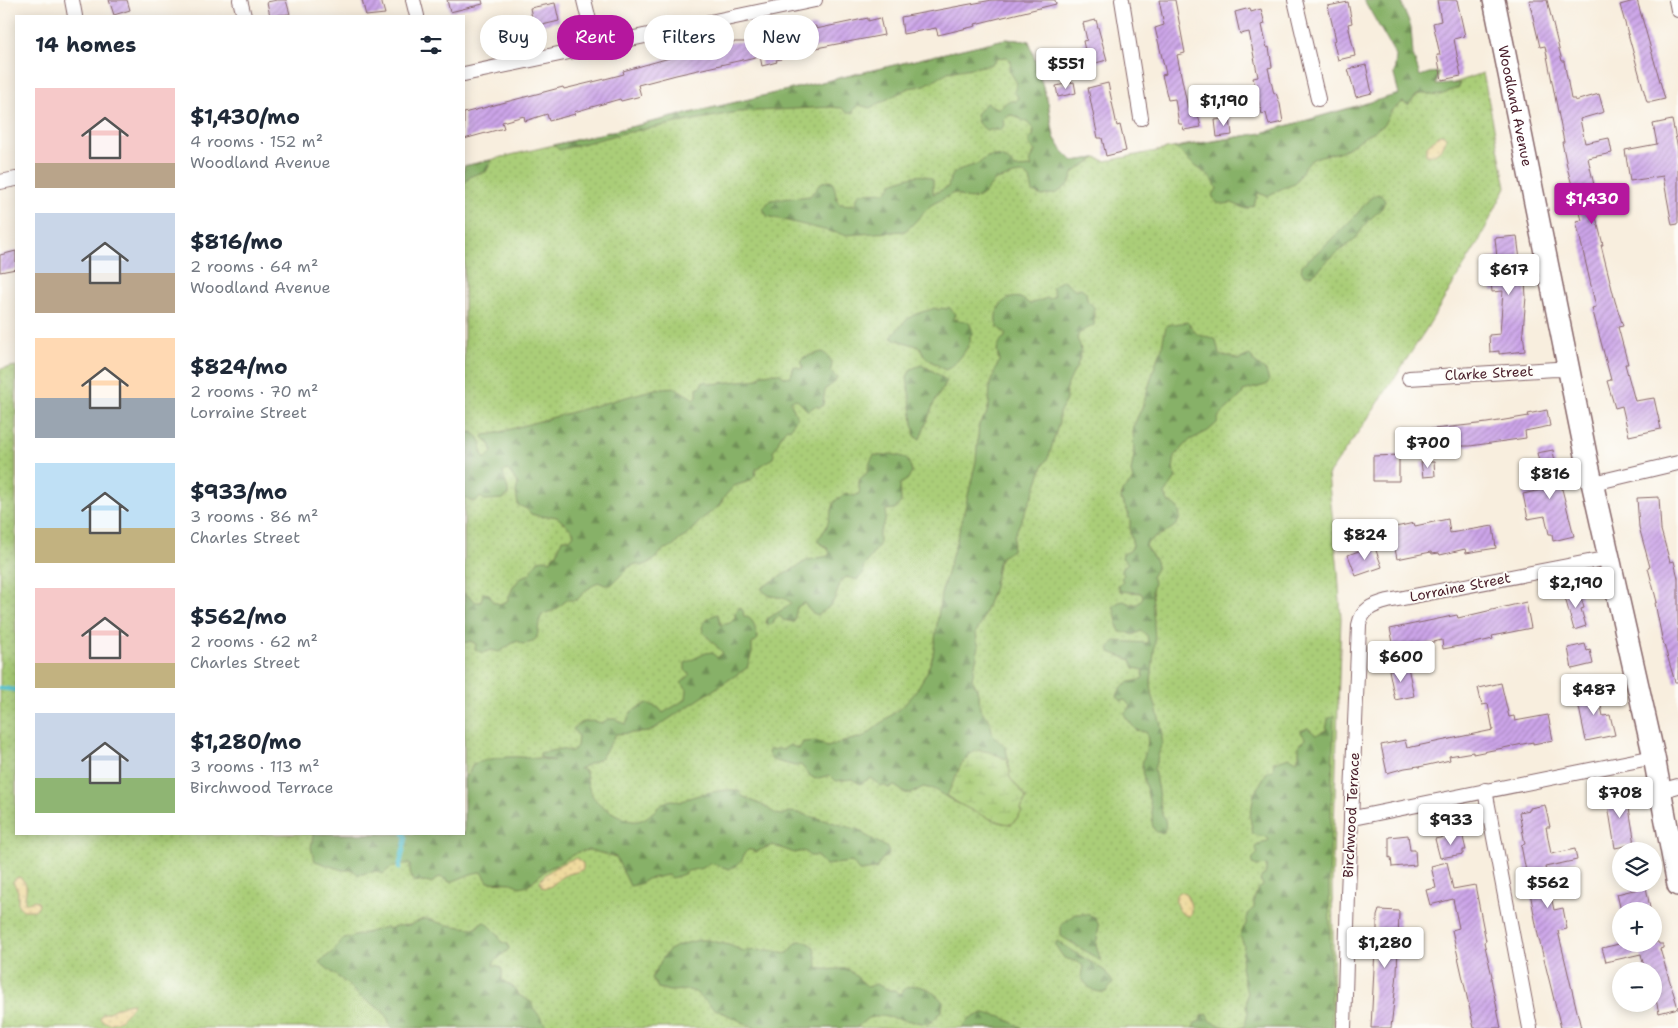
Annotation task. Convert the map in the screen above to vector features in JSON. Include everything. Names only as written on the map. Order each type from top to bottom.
[{"type":"main road","name":"Woodland Avenue","points":[[1494,0],[1587,460],[1594,483],[1654,757],[1669,789],[1678,885]]},
{"type":"street","points":[[72,0],[75,15]]},
{"type":"street","points":[[240,0],[244,15]]},
{"type":"street","points":[[413,0],[417,15]]},
{"type":"street","points":[[584,0],[588,15]]},
{"type":"street","points":[[634,37],[815,0]]},
{"type":"street","points":[[1122,0],[1141,118]]},
{"type":"street","points":[[1295,0],[1318,99]]},
{"type":"street","points":[[1676,0],[1678,10]]},
{"type":"street","points":[[465,74],[557,53]]},
{"type":"street","points":[[0,182],[15,179]]},
{"type":"street","name":"Clarke Street","points":[[1409,378],[1556,368],[1569,370]]},
{"type":"street","points":[[1594,483],[1678,463]]},
{"type":"street","name":"Lorraine Street","points":[[1371,606],[1388,601],[1609,558]]},
{"type":"street","name":"Birchwood Terrace","points":[[1344,1028],[1359,625],[1364,613],[1371,606]]},
{"type":"street","points":[[1351,816],[1358,817],[1654,757]]},
{"type":"street","points":[[1484,790],[1530,1028]]},
{"type":"green space","points":[[1364,0],[1402,0],[1403,8],[1411,27],[1413,55],[1420,76],[1439,72],[1436,85],[1460,83],[1459,87],[1435,96],[1427,93],[1417,95],[1408,105],[1403,102],[1391,111],[1383,126],[1343,150],[1313,159],[1305,167],[1295,184],[1267,196],[1258,193],[1254,205],[1246,209],[1232,203],[1216,203],[1212,195],[1217,189],[1212,180],[1174,148],[1262,133],[1399,94],[1394,75],[1396,56]]},
{"type":"green space","points":[[1005,39],[1029,41],[1048,103],[1054,137],[1062,150],[1073,161],[1096,158],[1106,161],[1262,133],[1363,104],[1454,83],[1483,73],[1506,187],[1479,241],[1425,331],[1373,411],[1328,475],[1341,618],[1332,886],[1335,1028],[0,1028],[0,369],[15,366],[15,835],[465,835],[465,166]]},
{"type":"green space","points":[[1005,39],[1029,41],[1048,103],[1054,137],[1062,150],[1073,161],[1096,158],[1074,172],[1069,184],[1057,193],[1042,196],[1033,192],[1030,179],[1025,174],[1013,175],[995,180],[979,197],[970,199],[954,193],[931,205],[905,231],[845,235],[767,216],[763,209],[770,200],[810,196],[822,182],[831,181],[839,204],[855,205],[859,193],[885,192],[892,183],[913,176],[929,177],[933,180],[933,194],[948,187],[955,172],[991,156],[1003,158],[1015,168],[1032,167],[1030,162],[1035,151],[1029,145],[1029,139],[1033,136],[1034,130],[1028,123],[1013,115],[1007,116],[1003,120],[1004,125],[1001,130],[986,130],[978,123],[976,114],[986,103],[999,109],[1008,101],[1016,101],[1018,97],[1014,92],[1017,83],[1009,70],[1011,62],[1007,57],[997,58],[995,62],[989,65],[948,72],[925,85],[909,88],[870,108],[859,105],[854,109],[853,113],[847,113],[842,108],[831,107],[738,112],[624,133],[559,150],[554,145]]},
{"type":"green space","points":[[492,160],[486,172],[473,175],[465,184],[465,166]]},
{"type":"green space","points":[[1378,194],[1385,201],[1382,208],[1367,222],[1356,238],[1312,275],[1304,275],[1301,270],[1302,265],[1343,228],[1368,200]]},
{"type":"green space","points":[[1063,280],[1076,290],[1081,288],[1086,292],[1087,300],[1094,307],[1094,325],[1081,332],[1078,336],[1081,354],[1068,384],[1066,400],[1059,413],[1059,422],[1049,456],[1014,536],[1012,550],[1001,557],[998,563],[994,587],[976,632],[979,646],[972,679],[980,701],[980,709],[990,723],[992,734],[1006,748],[1009,776],[1026,799],[1021,809],[1022,812],[1012,824],[1002,823],[955,802],[933,789],[923,787],[911,794],[905,793],[895,786],[888,788],[881,786],[870,778],[860,784],[852,779],[836,781],[830,775],[815,779],[801,765],[795,766],[772,760],[768,753],[769,750],[782,750],[790,745],[799,749],[803,742],[816,741],[827,747],[862,738],[903,706],[914,694],[927,672],[933,655],[941,594],[962,521],[976,461],[979,424],[986,415],[989,405],[990,384],[999,361],[997,350],[1001,340],[1005,337],[1005,332],[997,324],[997,311],[1005,300],[1012,298],[1021,298],[1030,304],[1049,299],[1055,295],[1052,287]]},
{"type":"green space","points":[[949,307],[955,314],[953,319],[969,322],[973,332],[964,352],[957,362],[949,368],[945,370],[925,357],[920,347],[891,338],[901,325],[917,313],[934,308],[939,310]]},
{"type":"green space","points":[[1187,322],[1197,334],[1216,340],[1221,356],[1229,356],[1238,360],[1249,355],[1253,358],[1253,361],[1266,371],[1269,381],[1266,385],[1243,391],[1242,395],[1219,416],[1217,423],[1208,431],[1190,440],[1175,456],[1173,469],[1176,478],[1165,494],[1168,502],[1178,508],[1180,518],[1172,528],[1148,542],[1145,546],[1156,561],[1157,567],[1151,577],[1154,582],[1152,591],[1155,642],[1151,682],[1152,693],[1162,729],[1162,743],[1154,769],[1162,814],[1166,823],[1164,832],[1159,833],[1153,827],[1151,808],[1142,770],[1148,737],[1146,732],[1136,730],[1125,716],[1125,712],[1131,707],[1125,700],[1121,701],[1117,696],[1124,685],[1143,679],[1144,670],[1134,668],[1131,660],[1110,652],[1109,649],[1115,641],[1147,643],[1148,641],[1145,633],[1141,631],[1133,635],[1127,632],[1120,632],[1113,606],[1124,601],[1130,604],[1138,604],[1143,597],[1141,593],[1120,591],[1118,585],[1123,581],[1121,578],[1124,575],[1121,570],[1128,563],[1122,558],[1123,554],[1130,551],[1133,545],[1130,534],[1130,520],[1121,500],[1122,491],[1133,481],[1131,471],[1134,456],[1133,427],[1143,405],[1161,351],[1167,325]]},
{"type":"green space","points":[[822,352],[831,360],[830,371],[836,379],[834,383],[825,389],[823,405],[820,407],[815,406],[808,411],[796,399],[790,401],[797,417],[790,429],[787,428],[783,433],[773,451],[773,458],[756,469],[755,476],[750,481],[734,486],[719,506],[702,519],[673,547],[664,549],[654,560],[647,564],[641,566],[636,564],[629,567],[611,585],[598,582],[585,591],[577,600],[567,600],[555,610],[543,614],[540,619],[537,637],[534,641],[522,644],[518,641],[499,652],[492,650],[479,652],[475,649],[476,644],[471,641],[465,643],[465,594],[476,602],[481,602],[483,593],[489,594],[493,602],[500,604],[507,601],[513,587],[521,577],[530,574],[538,560],[545,559],[551,561],[553,555],[557,553],[562,539],[570,539],[574,534],[557,517],[542,517],[531,514],[527,509],[518,505],[516,492],[518,484],[507,470],[503,472],[508,495],[503,499],[485,500],[480,497],[477,501],[470,501],[465,497],[465,457],[469,452],[465,450],[465,435],[471,432],[479,438],[482,446],[481,452],[485,459],[492,452],[491,446],[483,437],[484,435],[655,389],[674,387],[694,399],[697,396],[697,388],[706,381],[711,384],[759,379],[761,374],[779,373],[784,377],[791,376],[794,366],[802,369],[801,361],[804,357]]},
{"type":"green space","points":[[921,365],[947,381],[934,403],[920,439],[915,437],[907,377],[911,369]]},
{"type":"green space","points":[[889,454],[905,458],[912,473],[907,480],[900,484],[901,502],[895,509],[886,510],[885,521],[879,534],[879,545],[863,568],[864,573],[857,580],[847,577],[841,580],[834,601],[828,608],[817,615],[810,611],[804,603],[797,607],[794,622],[783,620],[780,616],[774,619],[774,623],[770,625],[766,623],[767,619],[791,603],[783,598],[768,595],[761,588],[808,560],[828,556],[830,553],[827,548],[817,541],[826,528],[835,501],[846,493],[854,496],[859,494],[859,480],[868,472],[874,455],[885,456]]},
{"type":"green space","points":[[740,607],[744,616],[751,619],[758,639],[752,644],[752,652],[747,668],[649,732],[616,734],[601,758],[579,769],[586,772],[591,792],[598,802],[608,810],[626,819],[637,821],[648,816],[668,801],[680,802],[699,795],[722,790],[739,791],[742,796],[776,814],[799,813],[859,830],[888,848],[889,855],[881,860],[876,869],[859,871],[852,862],[825,865],[817,856],[810,856],[804,851],[794,853],[773,845],[755,852],[748,850],[737,865],[729,869],[710,863],[703,868],[688,871],[672,878],[668,875],[647,879],[640,884],[630,886],[616,857],[589,850],[578,852],[546,870],[528,885],[520,887],[511,883],[488,882],[482,872],[470,874],[450,882],[440,877],[431,883],[413,881],[410,873],[410,864],[395,866],[383,874],[376,871],[358,875],[353,870],[342,870],[315,861],[311,848],[313,835],[465,835],[465,776],[468,775],[473,764],[504,757],[555,761],[540,757],[540,753],[561,749],[572,752],[577,746],[578,736],[573,729],[583,722],[602,723],[608,719],[616,719],[626,724],[631,712],[647,703],[659,708],[663,713],[686,699],[687,689],[681,683],[690,675],[685,670],[685,663],[706,653],[712,652],[717,658],[723,653],[703,632],[702,627],[705,622],[710,617],[718,614],[721,625],[730,623],[735,618],[735,613]]},
{"type":"green space","points":[[1334,715],[1329,885],[1332,1028],[1235,1028],[1245,1025],[1248,1012],[1246,1008],[1247,994],[1241,967],[1244,945],[1240,936],[1246,924],[1247,914],[1254,908],[1254,899],[1258,889],[1263,886],[1260,881],[1262,876],[1265,875],[1267,865],[1258,866],[1252,864],[1253,858],[1258,853],[1255,847],[1269,839],[1253,834],[1250,817],[1254,794],[1267,772],[1273,770],[1274,762],[1289,757],[1297,761],[1299,744],[1306,739],[1300,731],[1308,728],[1316,735],[1326,730],[1328,719]]},
{"type":"green space","points":[[979,750],[1007,759],[1009,776],[1026,799],[1021,809],[1022,812],[1012,824],[988,818],[947,796],[961,765],[970,754]]},
{"type":"green space","points":[[1075,914],[1086,914],[1095,917],[1099,926],[1096,945],[1101,961],[1061,936],[1061,925]]},
{"type":"green space","points":[[423,919],[447,925],[473,928],[477,928],[480,923],[486,922],[498,934],[501,942],[508,944],[509,949],[493,965],[499,966],[502,969],[502,980],[513,987],[519,995],[531,1002],[547,1028],[391,1028],[383,1011],[359,996],[319,962],[334,951],[341,940],[386,927],[389,929],[396,926],[410,925]]},
{"type":"green space","points":[[699,940],[729,945],[743,951],[768,950],[788,953],[798,941],[807,942],[814,947],[818,968],[848,969],[868,987],[876,984],[889,990],[895,990],[899,994],[904,989],[910,987],[922,987],[938,997],[943,1002],[943,1006],[928,1024],[881,1016],[868,1018],[856,1028],[755,1028],[713,1008],[695,992],[689,990],[669,991],[658,988],[652,978],[665,955],[673,948]]},
{"type":"green space","points":[[1057,941],[1105,971],[1113,983],[1106,992],[1094,990],[1088,986],[1081,977],[1083,966],[1078,962],[1064,958],[1055,945]]},
{"type":"green space","points":[[984,1013],[1002,1017],[1023,1028],[962,1028],[970,1018]]},
{"type":"green space","points":[[1207,1014],[1209,1020],[1222,1026],[1235,1028],[1193,1028],[1195,1023],[1200,1021],[1201,1016]]},
{"type":"sand","points":[[1440,134],[1446,138],[1444,145],[1436,153],[1426,155],[1426,147]]},
{"type":"sand","points":[[577,858],[583,864],[583,869],[563,876],[548,887],[542,887],[540,881],[547,873],[567,861]]},
{"type":"sand","points":[[19,877],[26,886],[25,902],[29,903],[34,900],[38,902],[39,905],[35,910],[23,910],[18,905],[18,891],[13,882]]},
{"type":"sand","points":[[1179,892],[1185,893],[1189,901],[1191,910],[1189,916],[1178,909],[1176,895]]},
{"type":"sand","points":[[132,1003],[133,1005],[123,1017],[117,1021],[110,1024],[101,1020],[100,1018],[103,1014]]},
{"type":"building","points":[[109,0],[127,0],[130,10],[114,15]]},
{"type":"building","points":[[286,0],[290,14],[270,15],[267,2]]},
{"type":"building","points":[[362,0],[381,0],[385,14],[366,15]]},
{"type":"building","points":[[447,0],[482,0],[483,4],[450,12]]},
{"type":"building","points":[[992,0],[1055,0],[1056,4],[938,35],[936,28],[903,34],[901,17]]},
{"type":"building","points":[[1159,0],[1175,0],[1185,53],[1177,55],[1188,109],[1196,107],[1201,127],[1184,130],[1182,124],[1179,124],[1175,99],[1168,100],[1162,75],[1166,74],[1155,28],[1164,25]]},
{"type":"building","points":[[1437,0],[1457,0],[1465,36],[1454,39],[1461,76],[1442,80],[1437,55],[1440,55],[1433,23],[1441,21]]},
{"type":"building","points":[[1529,0],[1547,0],[1562,61],[1564,61],[1571,99],[1575,99],[1575,101],[1599,94],[1604,112],[1580,119],[1585,143],[1609,138],[1612,153],[1588,158],[1598,203],[1593,205],[1603,245],[1601,245],[1623,326],[1618,327],[1635,401],[1654,398],[1661,429],[1629,436],[1622,406],[1615,408],[1607,381],[1611,380],[1592,308],[1596,307],[1576,221],[1582,220],[1568,171],[1545,46],[1540,47]]},
{"type":"building","points":[[1637,0],[1665,99],[1652,102],[1647,102],[1620,5]]},
{"type":"building","points":[[1348,2],[1352,23],[1348,24],[1355,56],[1338,60],[1333,41],[1336,40],[1328,6]]},
{"type":"building","points":[[555,3],[557,21],[547,24],[547,15],[531,15],[530,8]]},
{"type":"building","points":[[1250,8],[1251,12],[1261,9],[1265,24],[1262,25],[1267,48],[1269,47],[1272,67],[1268,68],[1274,94],[1276,93],[1280,104],[1283,122],[1269,125],[1266,113],[1262,114],[1253,78],[1258,77],[1249,32],[1240,34],[1235,12]]},
{"type":"building","points":[[868,18],[868,21],[880,18],[884,35],[819,48],[819,28]]},
{"type":"building","points":[[1096,20],[1107,60],[1088,65],[1083,41],[1087,40],[1083,23]]},
{"type":"building","points":[[735,42],[744,42],[744,60],[638,85],[641,96],[621,101],[620,99],[549,121],[547,114],[525,121],[524,116],[502,122],[504,128],[465,139],[465,113],[563,87],[564,89],[624,74],[623,71],[662,60],[734,60]]},
{"type":"building","points":[[761,60],[776,60],[777,62],[762,66]]},
{"type":"building","points":[[1366,65],[1372,93],[1356,97],[1348,69]]},
{"type":"building","points":[[1074,82],[1076,93],[1058,97],[1056,86]]},
{"type":"building","points":[[1108,83],[1117,126],[1120,125],[1126,151],[1106,156],[1102,138],[1098,138],[1088,88]]},
{"type":"building","points":[[1230,118],[1232,135],[1217,137],[1215,120]]},
{"type":"building","points":[[1672,120],[1678,149],[1678,224],[1672,225],[1663,176],[1630,181],[1625,150],[1657,144],[1653,124]]},
{"type":"building","points":[[1517,236],[1523,281],[1525,281],[1526,297],[1523,331],[1525,351],[1499,354],[1499,351],[1490,352],[1489,335],[1500,334],[1503,291],[1492,292],[1489,259],[1497,258],[1495,238]]},
{"type":"building","points":[[15,251],[15,269],[0,272],[0,255]]},
{"type":"building","points":[[1547,410],[1550,426],[1525,431],[1526,438],[1470,446],[1461,446],[1459,441],[1426,445],[1424,430],[1487,423],[1529,416],[1528,414]]},
{"type":"building","points":[[1553,450],[1556,471],[1561,470],[1564,489],[1562,489],[1574,536],[1553,541],[1552,534],[1549,534],[1545,516],[1528,519],[1523,494],[1545,489],[1537,453]]},
{"type":"building","points":[[1399,455],[1399,481],[1373,481],[1373,456]]},
{"type":"building","points":[[1421,462],[1434,462],[1435,476],[1423,477]]},
{"type":"building","points":[[1659,497],[1661,530],[1670,562],[1674,561],[1678,578],[1678,682],[1675,682],[1662,638],[1655,603],[1657,602],[1648,568],[1650,567],[1639,527],[1637,498]]},
{"type":"building","points":[[1448,519],[1450,533],[1493,526],[1496,548],[1466,553],[1465,549],[1440,555],[1439,553],[1432,554],[1431,552],[1397,559],[1391,528],[1414,523],[1415,526]]},
{"type":"building","points":[[1374,545],[1382,567],[1356,576],[1348,555]]},
{"type":"building","points":[[1579,590],[1584,608],[1581,609],[1586,626],[1574,630],[1564,594]]},
{"type":"building","points":[[1526,602],[1531,628],[1492,636],[1493,639],[1443,649],[1442,640],[1395,651],[1390,629],[1457,615],[1458,618]]},
{"type":"building","points":[[1585,644],[1587,651],[1590,650],[1593,664],[1572,669],[1568,648]]},
{"type":"building","points":[[1408,667],[1414,696],[1395,700],[1389,670]]},
{"type":"building","points":[[1501,683],[1509,717],[1514,716],[1515,721],[1548,715],[1553,740],[1473,754],[1473,752],[1449,756],[1450,760],[1387,773],[1381,745],[1405,740],[1407,748],[1493,730],[1488,704],[1482,705],[1478,688]]},
{"type":"building","points":[[1597,687],[1603,716],[1610,715],[1615,735],[1586,741],[1577,698],[1579,697],[1578,691]]},
{"type":"building","points":[[1626,790],[1635,842],[1614,842],[1606,793]]},
{"type":"building","points":[[1545,805],[1550,827],[1546,827],[1551,854],[1575,849],[1577,860],[1545,867],[1554,910],[1563,908],[1567,929],[1558,931],[1581,1028],[1561,1028],[1538,935],[1521,845],[1525,844],[1519,812]]},
{"type":"building","points":[[1462,833],[1466,850],[1463,850],[1463,854],[1440,858],[1435,839]]},
{"type":"building","points":[[1408,835],[1410,850],[1415,850],[1416,865],[1392,867],[1391,857],[1389,858],[1389,837]]},
{"type":"building","points":[[1447,862],[1453,889],[1475,885],[1501,1028],[1474,1028],[1452,930],[1459,928],[1453,899],[1430,905],[1426,890],[1436,888],[1431,866]]},
{"type":"building","points":[[1647,892],[1649,902],[1619,902],[1617,894]]},
{"type":"building","points":[[1379,910],[1399,911],[1397,974],[1391,1028],[1371,1028],[1375,949],[1377,949],[1377,916]]},
{"type":"building","points":[[1612,946],[1612,952],[1661,952],[1678,1008],[1659,1013],[1662,1012],[1662,962],[1643,962],[1641,954],[1606,962],[1602,948]]},
{"type":"waterway","points":[[0,688],[15,690]]},
{"type":"waterway","points":[[399,868],[406,838],[404,835]]}]
